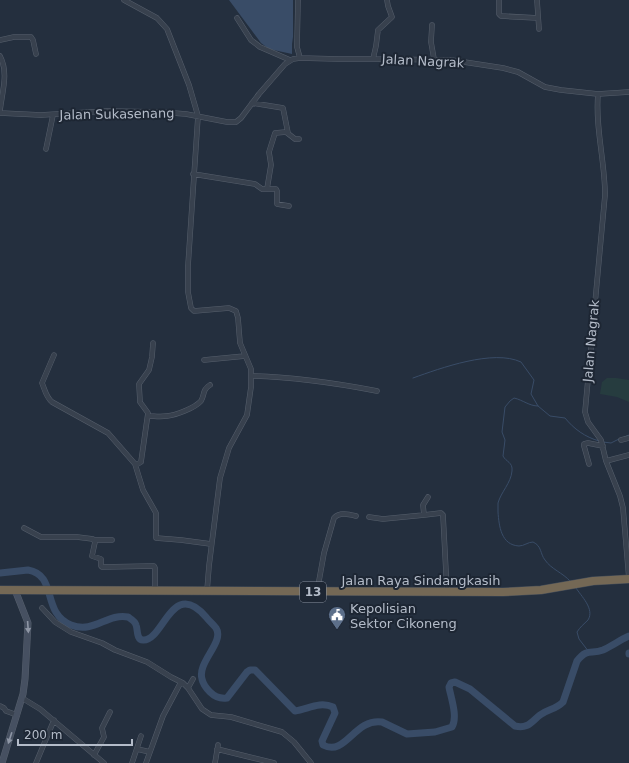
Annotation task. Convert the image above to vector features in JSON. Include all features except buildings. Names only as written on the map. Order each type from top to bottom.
[{"type":"highway","name":"Jalan Raya Sindangkasih","points":[[15,590],[503,592],[537,591],[593,581],[629,579]]},
{"type":"highway","name":"13","points":[[0,590],[15,590]]},
{"type":"main road","points":[[2,763],[2,753],[17,715],[24,686],[28,628],[25,614],[15,590]]},
{"type":"street","points":[[124,0],[157,18],[167,29],[189,85],[198,116],[188,266],[188,292],[191,308],[194,311],[229,308],[234,309],[238,315],[240,343],[250,365],[252,376],[247,415],[228,452],[220,478],[211,544],[207,590]]},
{"type":"street","points":[[237,18],[251,40],[260,47],[290,60],[300,58],[297,47],[298,0]]},
{"type":"street","points":[[373,58],[378,28],[389,21],[392,17],[387,0]]},
{"type":"street","points":[[499,0],[499,14],[501,16],[538,18]]},
{"type":"street","points":[[537,0],[539,29]]},
{"type":"street","points":[[432,25],[431,42],[434,59]]},
{"type":"street","points":[[0,40],[14,37],[31,37],[36,54]]},
{"type":"street","points":[[0,56],[5,74],[0,112]]},
{"type":"street","name":"Jalan Nagrak","points":[[300,58],[452,60],[503,68],[518,72],[545,87],[561,90],[598,94],[629,92]]},
{"type":"street","name":"Jalan Sukasenang","points":[[0,112],[53,115],[125,111],[174,113],[227,122],[236,122],[240,120],[276,73],[290,60]]},
{"type":"street","name":"Jalan Nagrak","points":[[598,94],[597,108],[605,176],[605,195],[586,412],[588,422],[603,446],[606,461],[620,496],[623,508],[629,579]]},
{"type":"street","points":[[252,103],[283,108],[288,133],[294,139],[299,139]]},
{"type":"street","points":[[46,149],[53,115]]},
{"type":"street","points":[[267,189],[271,165],[269,152],[274,134],[278,132],[288,133]]},
{"type":"street","points":[[193,174],[255,184],[260,188],[277,190],[276,203],[278,205],[289,206]]},
{"type":"street","points":[[136,465],[141,462],[148,416],[148,412],[140,402],[139,384],[149,370],[153,343]]},
{"type":"street","points":[[54,355],[42,383],[49,399],[108,433],[136,465],[143,490],[156,513],[156,538],[211,544]]},
{"type":"street","points":[[204,360],[245,356]]},
{"type":"street","points":[[252,376],[324,381],[377,391]]},
{"type":"street","points":[[148,416],[172,415],[194,406],[200,402],[205,389],[210,385]]},
{"type":"street","points":[[621,440],[629,438]]},
{"type":"street","points":[[589,464],[584,444],[588,443],[603,446]]},
{"type":"street","points":[[606,461],[629,455]]},
{"type":"street","points":[[424,515],[423,505],[428,497]]},
{"type":"street","points":[[369,517],[383,519],[441,513],[443,515],[446,554],[447,592]]},
{"type":"street","points":[[317,592],[324,554],[334,518],[336,516],[347,514],[356,516]]},
{"type":"street","points":[[24,528],[35,535],[42,537],[77,537],[94,540],[112,540]]},
{"type":"street","points":[[94,540],[95,542],[92,556],[101,558],[101,567],[154,566],[155,590]]},
{"type":"street","points":[[42,608],[63,628],[147,662],[181,682],[188,688],[202,709],[212,715],[231,717],[282,732],[294,742],[311,763]]},
{"type":"street","points":[[188,688],[193,680]]},
{"type":"street","points":[[146,763],[163,716],[181,682]]},
{"type":"street","points":[[22,698],[54,720],[104,763]]},
{"type":"street","points":[[0,706],[6,711],[17,715]]},
{"type":"street","points":[[94,755],[104,737],[102,728],[110,712]]},
{"type":"street","points":[[36,763],[54,720]]},
{"type":"street","points":[[132,763],[142,736]]},
{"type":"street","points":[[215,763],[218,747],[274,763]]},
{"type":"street","points":[[137,749],[150,752]]},
{"type":"green space","points":[[607,378],[629,380],[629,402],[617,397],[600,394],[602,382]]},
{"type":"water","points":[[229,0],[293,0],[292,54],[269,49],[261,43]]},
{"type":"waterway","points":[[413,378],[467,361],[496,358],[521,362],[534,380],[531,394],[538,406],[550,416],[565,418],[580,432],[599,441]]},
{"type":"waterway","points":[[538,406],[514,398],[505,407],[502,432],[505,440],[503,456],[510,464],[512,471],[510,480],[498,503],[500,529],[508,542],[513,545],[519,546],[531,542],[536,544],[543,558],[570,581]]},
{"type":"waterway","points":[[624,437],[629,435]]},
{"type":"waterway","points":[[603,442],[611,443],[619,439]]},
{"type":"waterway","points":[[0,573],[28,570],[37,573],[47,586],[56,612],[62,619],[71,625],[87,627],[113,618],[128,617],[135,622],[138,636],[141,640],[150,638],[176,607],[185,604],[194,607],[216,628],[218,634],[214,646],[203,666],[202,679],[206,688],[218,697],[227,698],[247,672],[250,670],[255,670],[295,711],[319,705],[328,705],[333,707],[335,713],[322,741],[323,745],[331,747],[338,746],[364,726],[372,722],[382,722],[407,734],[435,732],[452,727],[454,723],[454,713],[449,687],[451,683],[455,682],[470,689],[515,726],[526,726],[543,713],[557,707],[563,702],[577,661],[584,654],[603,650],[629,636]]},
{"type":"waterway","points":[[576,588],[589,607],[590,611],[588,620],[577,632],[579,639],[589,652]]},
{"type":"place","name":"Kepolisian Sektor Cikoneng","points":[[337,630]]}]
